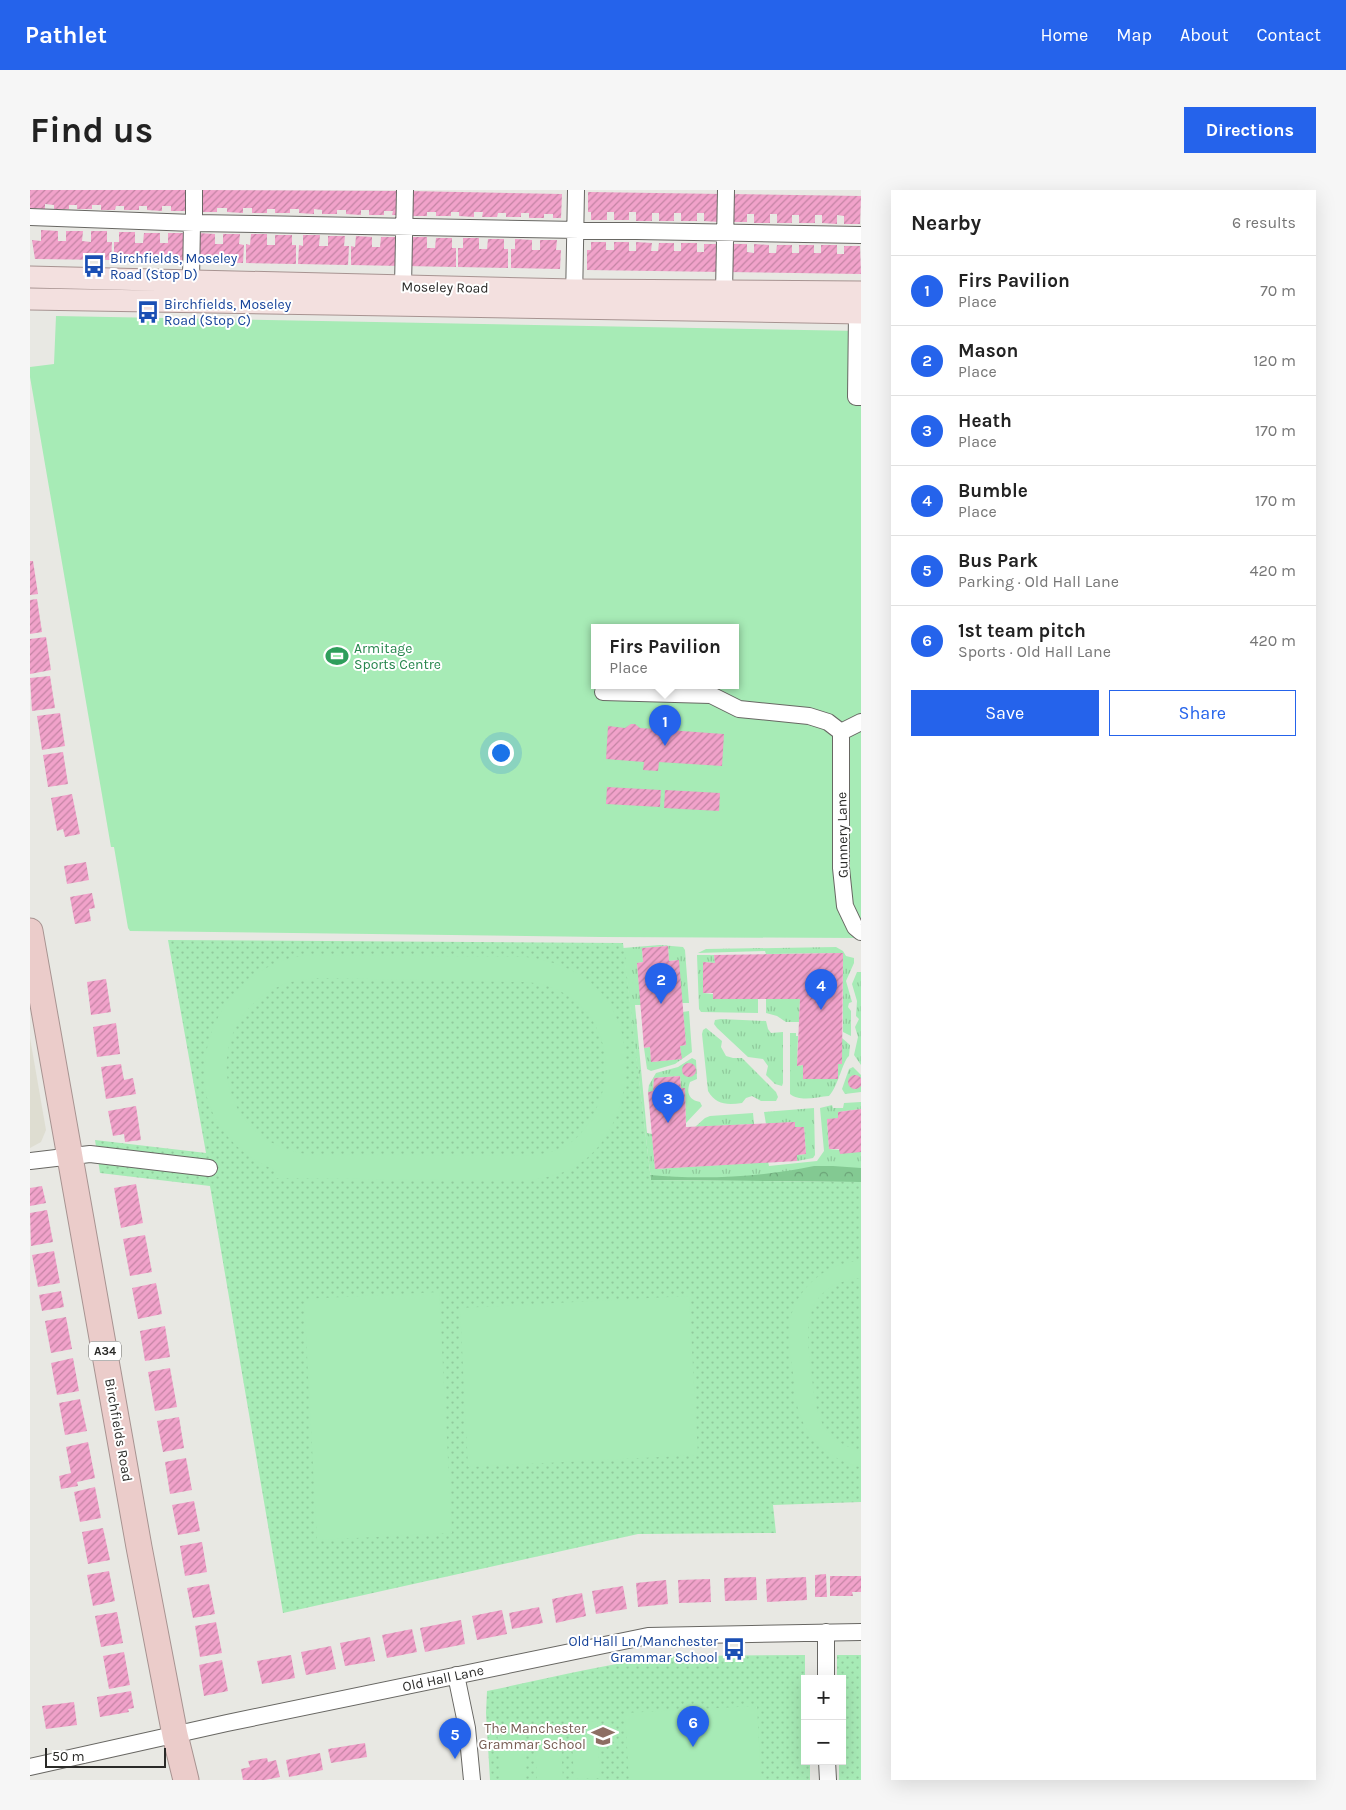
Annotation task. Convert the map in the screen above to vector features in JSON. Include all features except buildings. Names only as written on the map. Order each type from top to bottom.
[{"type":"highway","name":"Birchfields Road","points":[[30,931],[137,1537],[175,1735],[186,1780]]},
{"type":"main road","name":"Moseley Road","points":[[30,277],[403,286],[574,299],[724,292],[860,306]]},
{"type":"main road","name":"Moseley Road","points":[[30,299],[574,299],[860,306]]},
{"type":"street","points":[[191,280],[194,190]]},
{"type":"street","points":[[403,286],[405,190]]},
{"type":"street","points":[[574,299],[576,190]]},
{"type":"street","points":[[724,292],[726,190]]},
{"type":"street","points":[[30,217],[113,222],[861,235]]},
{"type":"street","points":[[860,306],[856,397],[861,397]]},
{"type":"street","points":[[603,692],[711,695],[739,709],[810,716],[828,722],[841,732],[861,722]]},
{"type":"street","name":"Gunnery Lane","points":[[841,732],[841,868],[845,906],[855,912],[855,927],[861,932]]},
{"type":"street","points":[[30,1161],[90,1154],[209,1168]]},
{"type":"street","points":[[826,1632],[826,1675]]},
{"type":"street","name":"Old Hall Lane","points":[[30,1767],[456,1675],[648,1636],[861,1632]]},
{"type":"street","points":[[456,1675],[467,1728],[472,1780]]},
{"type":"street","points":[[828,1765],[828,1780]]},
{"type":"shaded area","points":[[30,1038],[46,1130],[41,1142],[30,1148]]},
{"type":"green space","name":"Armitage Sports Centre","points":[[56,316],[861,331],[861,938],[130,931],[114,847],[111,847],[30,377],[30,367],[54,364]]},
{"type":"green space","points":[[168,940],[623,943],[651,1180],[861,1182],[861,1502],[773,1505],[776,1533],[638,1534],[283,1613],[210,1186],[100,1173],[95,1140],[206,1153]]},
{"type":"green space","points":[[660,945],[683,947],[685,950],[689,1003],[682,1003],[678,960],[669,961],[668,946],[642,948],[643,962],[637,963],[641,1005],[635,1005],[647,1133],[652,1134],[655,1169],[768,1162],[769,1166],[817,1161],[824,1151],[820,1108],[832,1105],[833,1108],[843,1108],[844,1103],[861,1102],[861,1109],[838,1112],[838,1118],[827,1120],[829,1149],[861,1152],[861,1182],[651,1180],[623,948]]},
{"type":"green space","points":[[836,947],[843,951],[846,956],[854,958],[854,963],[846,981],[852,1002],[849,1003],[848,1007],[851,1011],[851,1036],[843,1032],[843,953],[766,954],[765,951],[698,953],[706,949]]},
{"type":"green space","points":[[310,955],[526,957],[547,961],[567,968],[595,986],[615,1015],[623,1039],[626,1064],[624,1090],[617,1115],[605,1137],[589,1156],[569,1170],[547,1177],[525,1181],[275,1178],[275,1170],[241,1150],[216,1119],[206,1094],[205,1067],[208,1043],[215,1023],[225,1006],[253,976],[270,966],[289,959]],"holes":[[[319,978],[524,982],[547,986],[567,995],[583,1009],[596,1026],[603,1045],[606,1067],[603,1089],[595,1111],[581,1133],[569,1144],[561,1148],[533,1156],[305,1154],[281,1147],[260,1135],[243,1117],[232,1097],[227,1075],[227,1054],[233,1033],[245,1013],[261,997],[282,985]]]},
{"type":"green space","points":[[697,955],[714,955],[715,963],[703,962],[703,993],[758,999],[758,1013],[701,1012],[699,1009]]},
{"type":"green space","points":[[857,972],[861,972],[861,1065],[854,1055],[858,1037],[855,1027],[859,1019],[856,1016],[857,1001],[852,984]]},
{"type":"green space","points":[[766,999],[800,999],[799,1022],[786,1022],[777,1016],[766,1013]]},
{"type":"green space","points":[[689,1011],[692,1052],[675,1064],[651,1071],[647,1069],[644,1048],[650,1047],[651,1062],[681,1059],[680,1046],[686,1045],[683,1012]]},
{"type":"green space","points":[[715,1020],[766,1021],[771,1033],[783,1032],[782,1086],[775,1084],[766,1075],[768,1066],[763,1059],[748,1057],[717,1028],[714,1024]]},
{"type":"green space","points":[[706,1028],[722,1041],[721,1047],[726,1056],[742,1058],[776,1092],[778,1097],[776,1101],[761,1101],[752,1096],[746,1098],[742,1103],[727,1104],[711,1096],[708,1091],[702,1034]]},
{"type":"green space","points":[[790,1033],[796,1033],[796,1036],[798,1036],[797,1066],[803,1065],[804,1079],[838,1079],[838,1064],[842,1064],[842,1038],[850,1045],[849,1056],[835,1087],[829,1096],[799,1098],[790,1094]]},
{"type":"green space","points":[[692,1058],[696,1060],[697,1079],[690,1082],[689,1095],[693,1100],[700,1102],[702,1106],[686,1123],[685,1089],[681,1088],[680,1076],[654,1078],[653,1091],[648,1092],[649,1085],[656,1073],[678,1067]]},
{"type":"green space","points":[[853,1067],[861,1075],[861,1092],[845,1094],[842,1089],[849,1069]]},
{"type":"green space","points":[[814,1108],[815,1155],[813,1158],[797,1161],[797,1155],[806,1154],[804,1127],[795,1127],[795,1122],[766,1124],[764,1112]]},
{"type":"green space","points":[[753,1113],[754,1124],[695,1127],[710,1116]]},
{"type":"green space","points":[[814,1166],[861,1168],[861,1182],[651,1180],[650,1175],[691,1177],[753,1175]]},
{"type":"green space","points":[[861,1261],[861,1278],[842,1282],[829,1289],[819,1298],[812,1309],[808,1337],[817,1410],[821,1421],[835,1439],[846,1446],[861,1451],[861,1467],[841,1460],[824,1449],[816,1442],[804,1424],[796,1400],[789,1328],[796,1302],[813,1281],[835,1267]]},
{"type":"green space","points":[[439,1292],[452,1533],[317,1540],[304,1299]]},
{"type":"green space","points":[[689,1296],[698,1455],[468,1467],[460,1308]]},
{"type":"green space","name":"The Manchester Grammar School","points":[[805,1655],[805,1675],[801,1675],[801,1765],[810,1765],[810,1780],[490,1780],[486,1713],[487,1691],[628,1662],[676,1656]]},
{"type":"green space","points":[[837,1655],[861,1655],[861,1780],[839,1780],[839,1765],[846,1765],[846,1675],[837,1675]]},
{"type":"green space","points":[[757,1706],[761,1780],[629,1780],[625,1713]]},
{"type":"green space","points":[[597,1721],[600,1778],[574,1779],[571,1722]]},
{"type":"green space","points":[[560,1723],[563,1780],[537,1780],[534,1724]]},
{"type":"green space","points":[[523,1725],[526,1780],[500,1780],[497,1726]]},
{"type":"place","name":"Birchfields, Moseley Road (Stop D)","points":[[94,266]]},
{"type":"place","name":"Birchfields, Moseley Road (Stop C)","points":[[148,312]]},
{"type":"place","name":"Armitage Sports Centre","points":[[337,656]]},
{"type":"place","name":"Firs Pavilion","points":[[665,746]]},
{"type":"place","name":"Mason","points":[[661,1004]]},
{"type":"place","name":"Bumble","points":[[821,1010]]},
{"type":"place","name":"Heath","points":[[668,1123]]},
{"type":"place","name":"Old Hall Ln/Manchester Grammar School","points":[[734,1649]]},
{"type":"place","name":"The Manchester Grammar School","points":[[603,1736]]},
{"type":"place","name":"1st team pitch","points":[[693,1747]]},
{"type":"place","name":"Bus Park","points":[[455,1759]]}]
